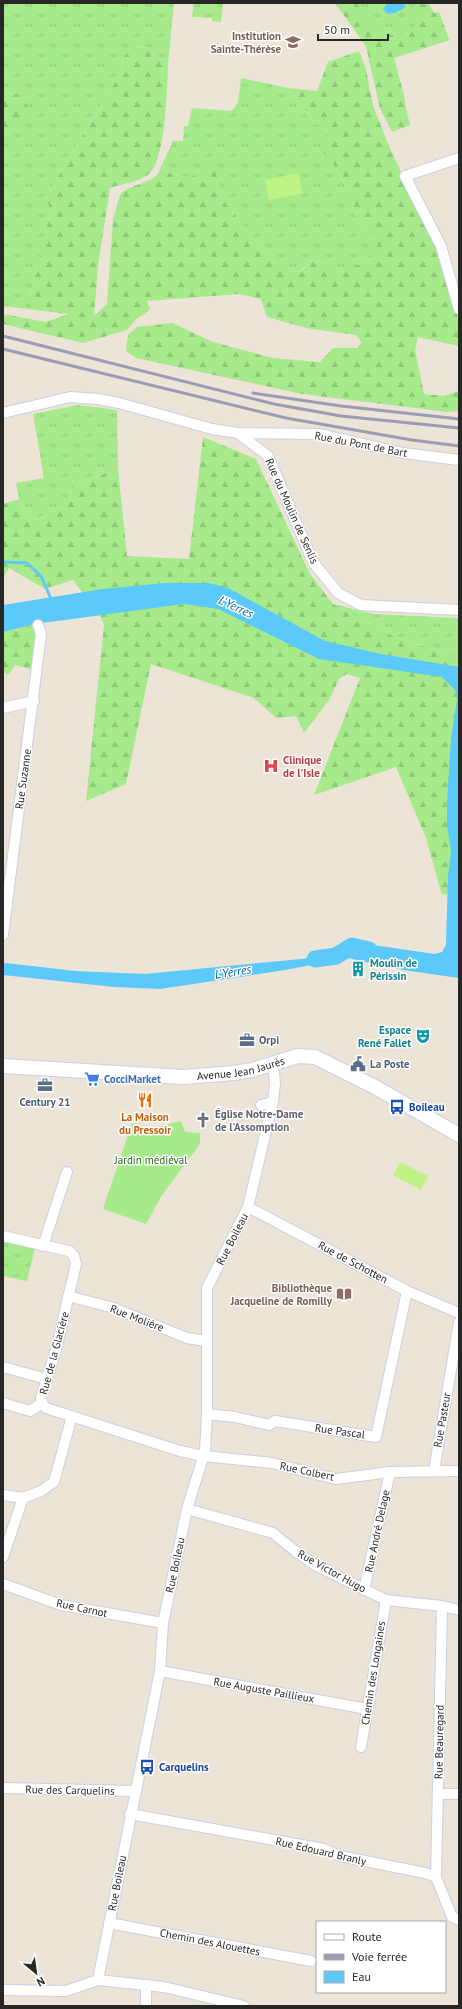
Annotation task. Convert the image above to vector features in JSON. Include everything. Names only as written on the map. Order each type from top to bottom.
[{"type":"street","points":[[459,158],[405,176],[441,246],[459,309]]},
{"type":"street","name":"Rue du Moulin de Senlis","points":[[3,413],[70,397],[98,399],[119,403],[212,429],[238,433],[268,456],[313,562],[338,593],[361,605],[459,610]]},
{"type":"street","name":"Rue du Pont de Bart","points":[[238,433],[320,434],[402,453],[459,460]]},
{"type":"street","name":"Rue Suzanne","points":[[3,935],[6,888],[34,701],[41,634],[38,625]]},
{"type":"street","points":[[3,708],[34,701]]},
{"type":"street","name":"Avenue Jean Jaurès","points":[[3,1066],[184,1077],[252,1070],[273,1063],[307,1056],[325,1060],[459,1134]]},
{"type":"street","name":"Rue Boileau","points":[[98,1980],[130,1814],[160,1671],[163,1623],[187,1509],[204,1456],[207,1414],[207,1288],[248,1207],[273,1102],[275,1084],[273,1063]]},
{"type":"street","points":[[261,1105],[273,1102]]},
{"type":"street","points":[[42,1246],[67,1172]]},
{"type":"street","name":"Rue de Schotten","points":[[248,1207],[408,1291],[459,1313]]},
{"type":"street","name":"Rue de la Glacière","points":[[3,1236],[69,1251],[74,1256],[76,1264],[57,1346],[41,1398],[42,1403],[46,1408],[180,1451],[204,1456]]},
{"type":"street","name":"Rue Pascal","points":[[207,1414],[235,1417],[269,1425],[275,1421],[376,1436],[408,1291]]},
{"type":"street","name":"Rue Molière","points":[[68,1296],[114,1308],[187,1338],[206,1341]]},
{"type":"street","name":"Rue Pasteur","points":[[434,1471],[459,1322]]},
{"type":"street","points":[[3,1367],[47,1379]]},
{"type":"street","points":[[3,1403],[30,1411],[42,1403]]},
{"type":"street","points":[[3,1494],[23,1498],[41,1491],[54,1482],[72,1416]]},
{"type":"street","name":"Rue Colbert","points":[[204,1456],[272,1463],[336,1479],[390,1472],[459,1471]]},
{"type":"street","name":"Rue André Delage","points":[[364,1590],[390,1472]]},
{"type":"street","points":[[3,1558],[23,1498]]},
{"type":"street","name":"Rue Victor Hugo","points":[[187,1509],[273,1533],[295,1551],[317,1566],[386,1600],[442,1606],[459,1610]]},
{"type":"street","name":"Rue Carnot","points":[[3,1584],[60,1605],[163,1623]]},
{"type":"street","name":"Chemin des Longaines","points":[[361,1747],[386,1600]]},
{"type":"street","name":"Rue Beauregard","points":[[436,1877],[442,1606]]},
{"type":"street","name":"Rue Auguste Paillieux","points":[[160,1671],[367,1709]]},
{"type":"street","name":"Rue des Carquelins","points":[[3,1788],[136,1791]]},
{"type":"street","points":[[438,1794],[459,1794]]},
{"type":"street","name":"Rue Edouard Branly","points":[[130,1814],[324,1849],[340,1856],[425,1873],[436,1877]]},
{"type":"street","points":[[436,1877],[452,1917],[459,1920]]},
{"type":"street","name":"Chemin des Alouettes","points":[[109,1922],[311,1961]]},
{"type":"street","points":[[3,1990],[66,1991],[98,1980],[164,1987],[244,2006]]},
{"type":"street","points":[[146,1985],[146,2006]]},
{"type":"green space","points":[[3,3],[174,3],[168,64],[149,48],[133,47],[123,57],[121,73],[47,196],[50,214],[27,309],[3,306],[3,135],[14,128],[23,94],[3,93]]},
{"type":"green space","points":[[194,3],[223,3],[221,22],[212,21],[212,18],[192,17]]},
{"type":"green space","points":[[335,3],[428,3],[434,13],[439,12],[449,40],[394,58],[410,125],[392,132],[380,108],[366,46]]},
{"type":"green space","points":[[335,3],[357,3],[369,22],[381,31],[394,35],[406,33],[417,22],[413,10],[415,3],[428,3],[434,13],[439,12],[449,40],[394,58],[404,95],[409,125],[392,131],[380,108],[366,46]]},
{"type":"green space","points":[[133,47],[149,48],[168,64],[165,121],[159,152],[150,173],[136,181],[110,188],[98,266],[94,316],[107,304],[113,219],[120,195],[122,192],[156,176],[162,165],[169,173],[190,178],[202,168],[225,167],[218,193],[248,233],[279,269],[300,272],[312,261],[324,262],[334,269],[364,264],[377,245],[374,239],[357,220],[349,191],[336,168],[322,151],[328,132],[308,116],[288,88],[317,91],[328,62],[359,51],[366,69],[373,105],[386,139],[416,205],[434,238],[459,321],[459,346],[418,337],[415,350],[424,394],[444,396],[459,391],[459,411],[448,412],[302,394],[136,358],[126,351],[128,335],[137,327],[172,323],[213,342],[273,358],[320,362],[333,348],[357,348],[362,343],[356,335],[306,328],[267,317],[261,299],[239,294],[147,301],[150,309],[145,314],[137,318],[127,330],[83,343],[3,324],[3,314],[46,322],[68,314],[27,309],[50,214],[47,196],[121,73],[123,57]]},
{"type":"green space","points":[[241,78],[288,88],[308,116],[328,132],[322,151],[336,168],[349,191],[357,220],[374,239],[377,245],[364,264],[334,270],[324,262],[312,261],[299,272],[279,269],[248,233],[218,193],[202,168],[190,178],[169,173],[162,165],[173,141],[183,141],[184,126],[188,126],[192,108],[232,111],[238,102]]},
{"type":"green space","points":[[3,93],[23,94],[30,115],[3,135]]},
{"type":"green space","points":[[298,173],[303,193],[269,200],[265,180]]},
{"type":"green space","points":[[78,405],[117,410],[118,468],[70,487],[69,504],[28,522],[19,499],[16,483],[44,478],[33,414]]},
{"type":"green space","points":[[203,437],[256,459],[310,574],[333,604],[395,637],[459,658],[459,892],[442,895],[426,838],[396,767],[314,795],[360,678],[347,674],[339,679],[329,700],[304,733],[296,716],[276,718],[254,698],[151,664],[126,784],[86,801],[104,625],[100,616],[73,580],[45,589],[9,568],[3,578],[3,504],[19,499],[28,522],[69,504],[70,487],[118,468],[127,556],[189,559]]},
{"type":"green space","points":[[333,604],[373,614],[459,618],[459,658],[395,637]]},
{"type":"green space","points":[[35,624],[36,653],[33,670],[15,665],[8,675],[3,672],[3,632]]},
{"type":"green space","name":"Jardin médiéval","points":[[181,1121],[185,1132],[200,1133],[200,1144],[162,1195],[146,1224],[103,1209],[132,1123],[138,1126],[150,1127],[162,1126]]},
{"type":"green space","points":[[400,1162],[428,1176],[421,1190],[393,1175]]},
{"type":"green space","points":[[3,1241],[35,1248],[27,1281],[3,1276]]},
{"type":"water","points":[[388,3],[406,3],[404,8],[395,13],[387,14],[383,9]]},
{"type":"water","points":[[165,583],[209,583],[228,588],[325,641],[381,654],[459,667],[459,978],[403,970],[348,958],[285,970],[160,989],[114,987],[3,975],[3,964],[6,963],[75,971],[145,974],[343,955],[351,943],[435,954],[442,952],[446,945],[448,876],[451,852],[447,825],[447,802],[451,738],[457,700],[456,691],[442,677],[319,659],[218,609],[184,604],[35,624],[3,632],[3,605],[103,589]]},
{"type":"waterway","points":[[3,562],[27,563],[41,576],[52,601]]},
{"type":"waterway","name":"L'Yerres","points":[[315,959],[336,956],[352,946],[369,950]]},
{"type":"railway","points":[[3,336],[274,404],[341,416],[459,428]]},
{"type":"railway","points":[[3,349],[286,418],[412,440],[459,446]]},
{"type":"railway","points":[[253,393],[341,406],[459,419]]},
{"type":"place","name":"Institution Sainte-Thérèse","points":[[293,42]]},
{"type":"place","name":"Clinique de l'Isle","points":[[271,766]]},
{"type":"place","name":"Moulin de Périssin","points":[[358,969]]},
{"type":"place","name":"Espace René Fallet","points":[[423,1036]]},
{"type":"place","name":"Orpi","points":[[247,1040]]},
{"type":"place","name":"La Poste","points":[[358,1064]]},
{"type":"place","name":"CocciMarket","points":[[92,1079]]},
{"type":"place","name":"Century 21","points":[[45,1085]]},
{"type":"place","name":"La Maison du Pressoir","points":[[145,1100]]},
{"type":"place","name":"Boileau","points":[[397,1107]]},
{"type":"place","name":"Église Notre-Dame de l'Assomption","points":[[203,1120]]},
{"type":"place","name":"Bibliothèque Jacqueline de Romilly","points":[[344,1294]]},
{"type":"place","name":"Carquelins","points":[[147,1767]]}]
